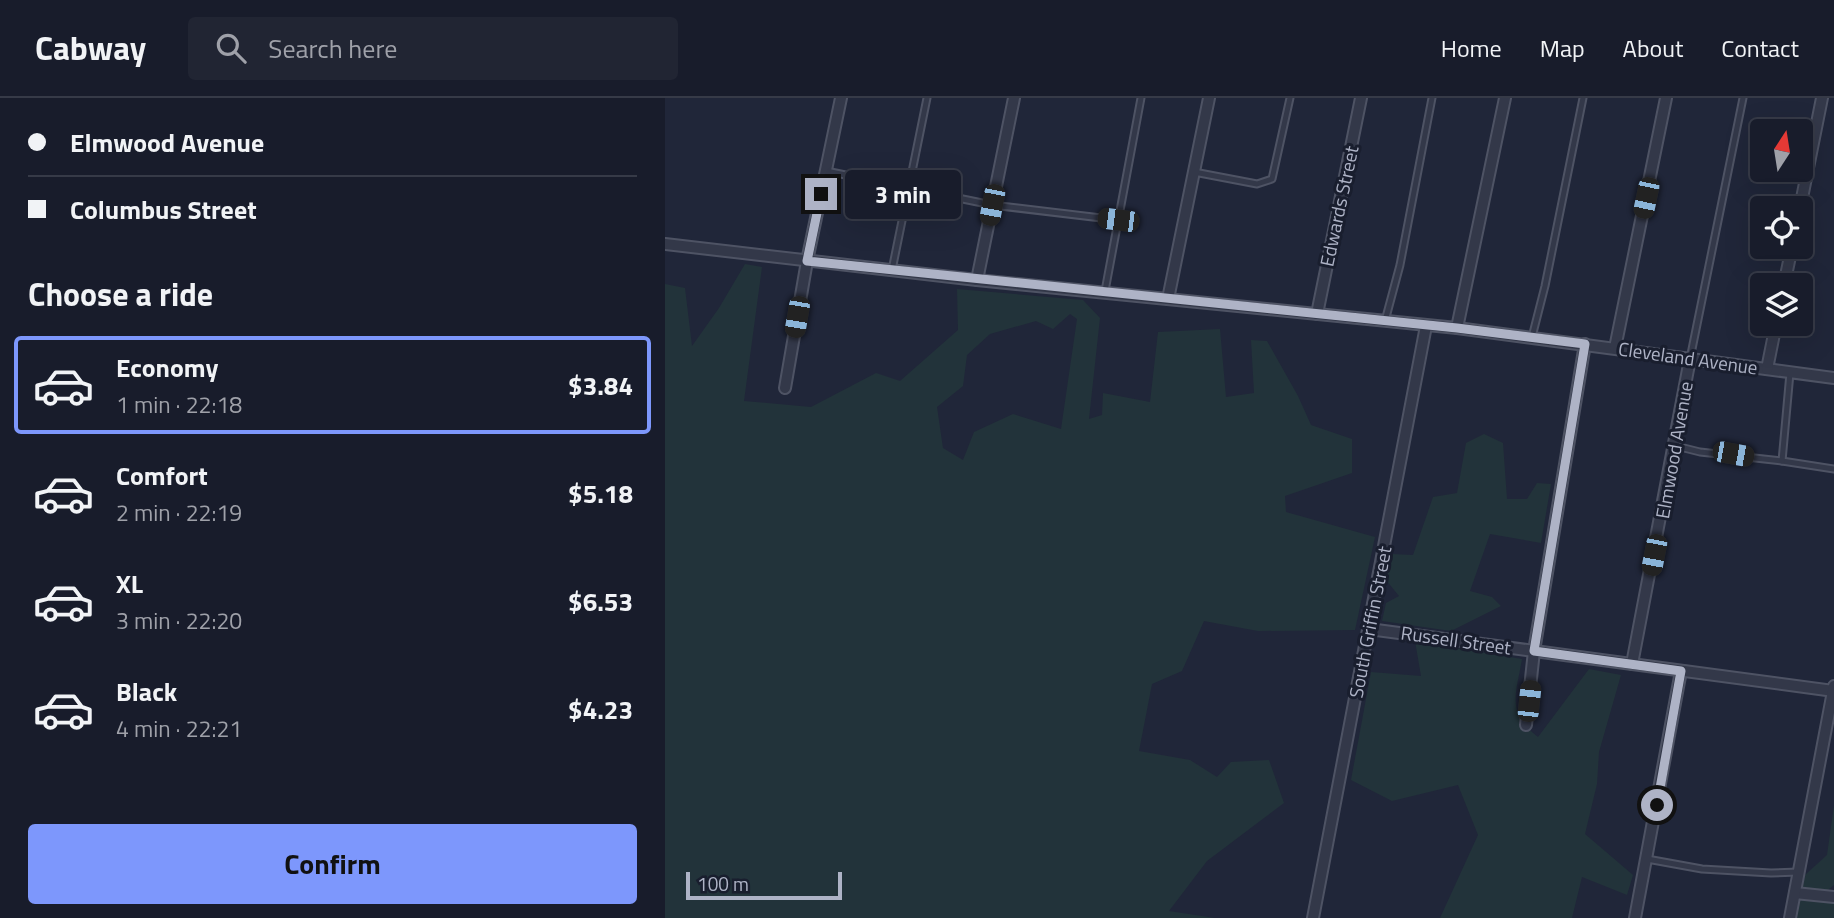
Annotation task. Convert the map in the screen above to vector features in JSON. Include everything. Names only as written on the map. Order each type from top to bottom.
[{"type":"street","points":[[785,388],[807,261],[841,98]]},
{"type":"street","points":[[977,280],[1014,98]]},
{"type":"street","points":[[1168,299],[1209,98]]},
{"type":"street","name":"Edwards Street","points":[[1317,314],[1361,98]]},
{"type":"street","points":[[1457,328],[1505,98]]},
{"type":"street","points":[[1615,348],[1666,98]]},
{"type":"street","points":[[1802,196],[1822,98]]},
{"type":"street","name":"Cleveland Avenue","points":[[665,244],[977,280],[1457,328],[1834,378]]},
{"type":"street","name":"South Griffin Street","points":[[1313,918],[1426,326]]},
{"type":"street","points":[[1767,369],[1774,336]]},
{"type":"street","points":[[1526,725],[1534,651],[1585,344]]},
{"type":"street","name":"Elmwood Avenue","points":[[1632,664],[1691,359]]},
{"type":"street","name":"Russell Street","points":[[1369,629],[1834,690]]},
{"type":"street","points":[[1635,918],[1681,671]]},
{"type":"street","points":[[1790,918],[1834,690]]},
{"type":"street","points":[[1795,893],[1834,897]]},
{"type":"lane","points":[[892,270],[927,98]]},
{"type":"lane","points":[[1105,291],[1141,98]]},
{"type":"lane","points":[[1194,172],[1257,184],[1272,179],[1290,98]]},
{"type":"lane","points":[[1385,321],[1400,265],[1432,98]]},
{"type":"lane","points":[[1532,337],[1583,98]]},
{"type":"lane","points":[[1691,359],[1744,98]]},
{"type":"lane","points":[[826,171],[992,205],[1118,220]]},
{"type":"lane","points":[[1782,461],[1790,372]]},
{"type":"lane","points":[[1675,446],[1700,452],[1834,469]]},
{"type":"lane","points":[[1647,859],[1702,869],[1798,872]]},
{"type":"shaded area","points":[[745,264],[762,267],[744,401],[811,407],[876,373],[900,381],[958,330],[957,289],[1083,300],[1100,318],[1089,419],[1102,415],[1103,393],[1150,402],[1158,332],[1220,329],[1226,397],[1254,393],[1251,340],[1267,341],[1311,425],[1352,439],[1352,473],[1285,496],[1286,512],[1375,537],[1355,630],[1258,631],[1204,621],[1182,671],[1152,684],[1139,751],[1190,760],[1217,777],[1231,762],[1269,760],[1284,803],[1207,861],[1169,911],[1215,918],[665,918],[665,284],[685,288],[692,346]],"holes":[[[1070,314],[1077,319],[1061,429],[1013,414],[974,432],[963,460],[943,448],[937,407],[963,386],[967,355],[990,334],[1036,321],[1053,329]]]},
{"type":"shaded area","points":[[1484,434],[1503,443],[1507,499],[1527,499],[1537,483],[1551,484],[1541,543],[1490,534],[1470,591],[1492,597],[1501,606],[1451,631],[1382,621],[1386,603],[1399,596],[1386,580],[1391,554],[1413,555],[1433,497],[1457,493],[1466,443]]},
{"type":"shaded area","points":[[1415,641],[1522,659],[1516,693],[1517,711],[1521,720],[1538,737],[1589,669],[1621,675],[1599,752],[1597,784],[1585,834],[1633,875],[1627,895],[1582,877],[1572,918],[1440,918],[1478,835],[1458,785],[1392,801],[1351,780],[1371,672],[1421,676]]},
{"type":"shaded area","points":[[1834,805],[1834,885],[1829,889],[1834,904],[1834,918],[1796,918],[1805,875],[1827,855]]},
{"type":"route","points":[[821,194],[807,261],[1457,328],[1585,344],[1534,651],[1681,671],[1657,805]]}]
